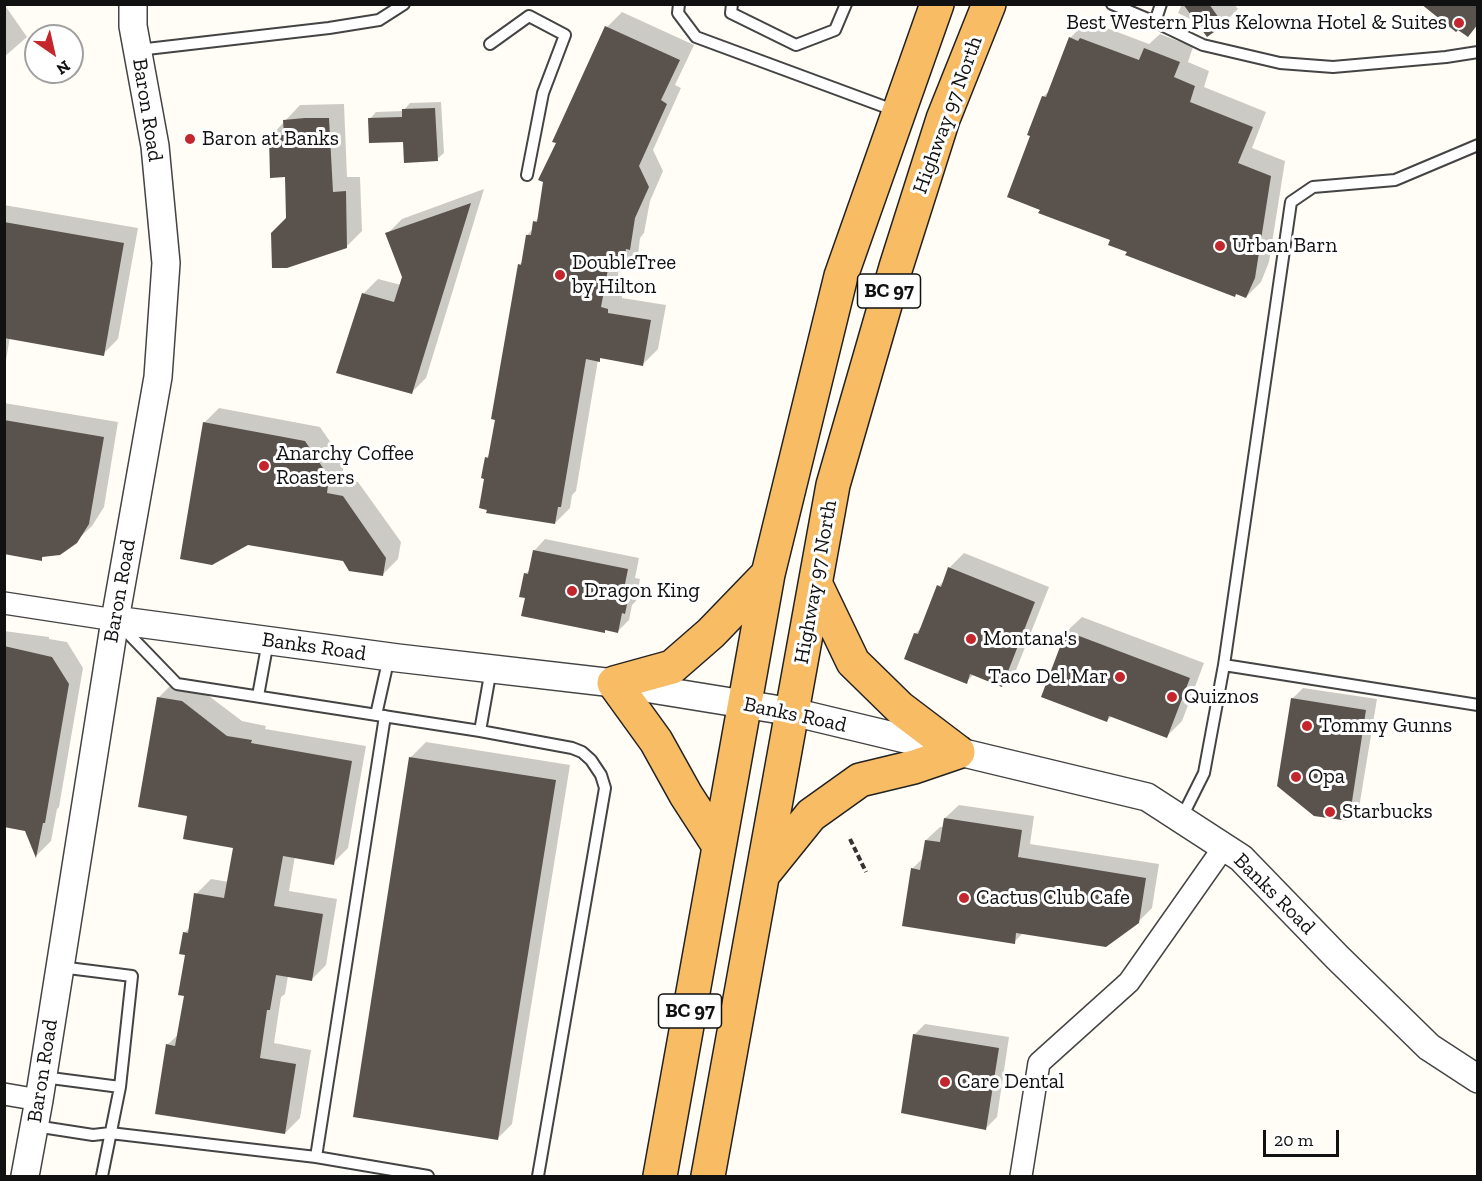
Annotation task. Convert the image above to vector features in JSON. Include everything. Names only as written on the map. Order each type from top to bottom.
[{"type":"highway","name":"Highway 97 North","points":[[660,1176],[768,574],[842,276],[937,4]]},
{"type":"highway","name":"Highway 97 North","points":[[708,1176],[833,485],[896,267],[943,119],[990,4]]},
{"type":"highway","points":[[719,846],[686,795],[656,741],[614,683],[672,667],[711,633],[768,574]]},
{"type":"highway","points":[[816,585],[853,662],[900,708],[958,752]]},
{"type":"highway","points":[[762,876],[811,815],[860,780],[914,767],[958,752]]},
{"type":"street","name":"Baron Road","points":[[25,1176],[39,1101],[115,620],[158,377],[166,263],[155,146],[137,50],[133,4]]},
{"type":"street","name":"Banks Road","points":[[4,603],[389,657],[614,683],[746,704],[793,712],[1147,797],[1241,858],[1429,1047],[1478,1079]]},
{"type":"street","points":[[1021,1176],[1039,1063],[1129,982],[1224,847]]},
{"type":"street","points":[[4,1094],[39,1101]]},
{"type":"lane","points":[[137,50],[379,20],[404,4]]},
{"type":"lane","points":[[679,4],[678,13],[696,37],[900,112]]},
{"type":"lane","points":[[732,4],[731,13],[796,45],[835,30],[846,4]]},
{"type":"lane","points":[[1112,4],[1203,45],[1280,63],[1333,67],[1478,52]]},
{"type":"lane","points":[[1155,22],[1161,4]]},
{"type":"lane","points":[[490,44],[529,16],[565,35],[543,93],[527,175]]},
{"type":"lane","points":[[1181,819],[1204,773],[1224,665],[1291,202],[1313,187],[1395,180],[1478,145]]},
{"type":"lane","points":[[115,620],[177,684],[480,730],[572,748],[591,759],[601,775],[605,788],[538,1176]]},
{"type":"lane","points":[[258,696],[268,641]]},
{"type":"lane","points":[[315,1157],[389,657]]},
{"type":"lane","points":[[1224,665],[1478,705]]},
{"type":"lane","points":[[480,730],[491,669]]},
{"type":"lane","points":[[60,967],[132,976],[120,1088],[102,1176]]},
{"type":"lane","points":[[39,1101],[120,1088]]},
{"type":"lane","points":[[39,1101],[93,1135],[110,1134],[315,1157],[428,1176]]},
{"type":"path","points":[[850,839],[866,872]]},
{"type":"building","name":"Best Western Plus Kelowna Hotel & Suites","points":[[1183,4],[1209,4],[1224,25],[1207,37]]},
{"type":"building","name":"Best Western Plus Kelowna Hotel & Suites","points":[[1421,4],[1478,4],[1478,24],[1468,37],[1458,30],[1456,32]]},
{"type":"building","name":"DoubleTree by Hilton","points":[[605,26],[680,60],[661,100],[667,104],[639,166],[649,187],[635,218],[630,250],[626,249],[623,272],[608,269],[601,307],[608,309],[608,313],[651,320],[643,366],[600,358],[600,362],[586,359],[561,507],[558,507],[555,524],[486,513],[487,510],[479,508],[484,479],[481,478],[485,457],[488,458],[495,420],[491,419],[518,264],[521,265],[526,235],[531,235],[533,221],[537,222],[543,182],[538,180],[556,143],[552,142]]},
{"type":"building","points":[[1069,37],[1078,41],[1080,38],[1139,60],[1144,48],[1180,62],[1174,77],[1195,86],[1190,102],[1253,127],[1238,163],[1271,176],[1255,278],[1246,298],[1236,294],[1235,297],[1125,255],[1127,252],[1108,245],[1110,240],[1038,213],[1040,210],[1007,197],[1042,96],[1046,97]]},
{"type":"building","points":[[435,108],[438,161],[404,163],[403,142],[369,143],[368,118],[402,117],[402,109]]},
{"type":"building","points":[[329,118],[333,192],[346,191],[347,248],[287,268],[272,268],[271,233],[286,218],[285,177],[270,178],[269,136],[284,135],[283,120]]},
{"type":"building","points":[[471,203],[412,394],[336,373],[362,293],[394,302],[402,277],[385,233]]},
{"type":"building","points":[[4,222],[124,243],[104,356],[4,338]]},
{"type":"building","points":[[4,420],[104,437],[89,524],[77,543],[60,555],[42,557],[42,561],[4,554]]},
{"type":"building","points":[[203,422],[305,441],[329,477],[327,493],[343,496],[386,558],[383,576],[349,571],[343,561],[248,545],[212,565],[180,559]]},
{"type":"building","points":[[533,550],[628,569],[624,589],[630,590],[618,633],[605,630],[605,633],[521,616],[525,598],[519,597],[524,573],[528,574]]},
{"type":"building","points":[[948,567],[1035,602],[1002,687],[970,674],[967,684],[904,659],[914,633],[918,634],[937,585],[941,587]]},
{"type":"building","points":[[1066,631],[1190,678],[1167,738],[1109,716],[1107,722],[1041,697]]},
{"type":"building","points":[[4,646],[52,657],[69,684],[45,823],[43,823],[36,858],[25,831],[4,827]]},
{"type":"building","points":[[157,697],[182,701],[227,736],[252,740],[251,743],[352,761],[334,865],[283,856],[274,906],[323,914],[312,981],[276,975],[270,1010],[267,1010],[260,1058],[296,1064],[285,1134],[155,1114],[166,1044],[175,1046],[184,996],[178,995],[185,955],[179,954],[183,932],[188,933],[194,893],[224,898],[233,848],[183,839],[187,816],[138,807]]},
{"type":"building","points":[[1291,698],[1366,710],[1349,821],[1314,816],[1277,786]]},
{"type":"building","points":[[409,757],[556,780],[498,1140],[353,1117]]},
{"type":"building","points":[[944,818],[1022,830],[1018,857],[1146,878],[1139,923],[1106,947],[1016,933],[1015,944],[902,926],[911,868],[920,870],[925,840],[940,842]]},
{"type":"building","name":"Care Dental","points":[[913,1034],[999,1048],[986,1130],[901,1113]]},
{"type":"place","name":"Best Western Plus Kelowna Hotel & Suites","points":[[1459,23]]},
{"type":"place","name":"Baron at Banks","points":[[190,139]]},
{"type":"place","name":"Urban Barn","points":[[1220,246]]},
{"type":"place","name":"DoubleTree by Hilton","points":[[560,275]]},
{"type":"place","name":"Anarchy Coffee Roasters","points":[[264,466]]},
{"type":"place","name":"Dragon King","points":[[572,591]]},
{"type":"place","name":"Montana's","points":[[971,639]]},
{"type":"place","name":"Taco Del Mar","points":[[1120,677]]},
{"type":"place","name":"Quiznos","points":[[1172,697]]},
{"type":"place","name":"Tommy Gunns","points":[[1307,726]]},
{"type":"place","name":"Opa","points":[[1296,777]]},
{"type":"place","name":"Starbucks","points":[[1330,812]]},
{"type":"place","name":"Cactus Club Cafe","points":[[964,898]]},
{"type":"place","name":"Care Dental","points":[[945,1082]]}]
